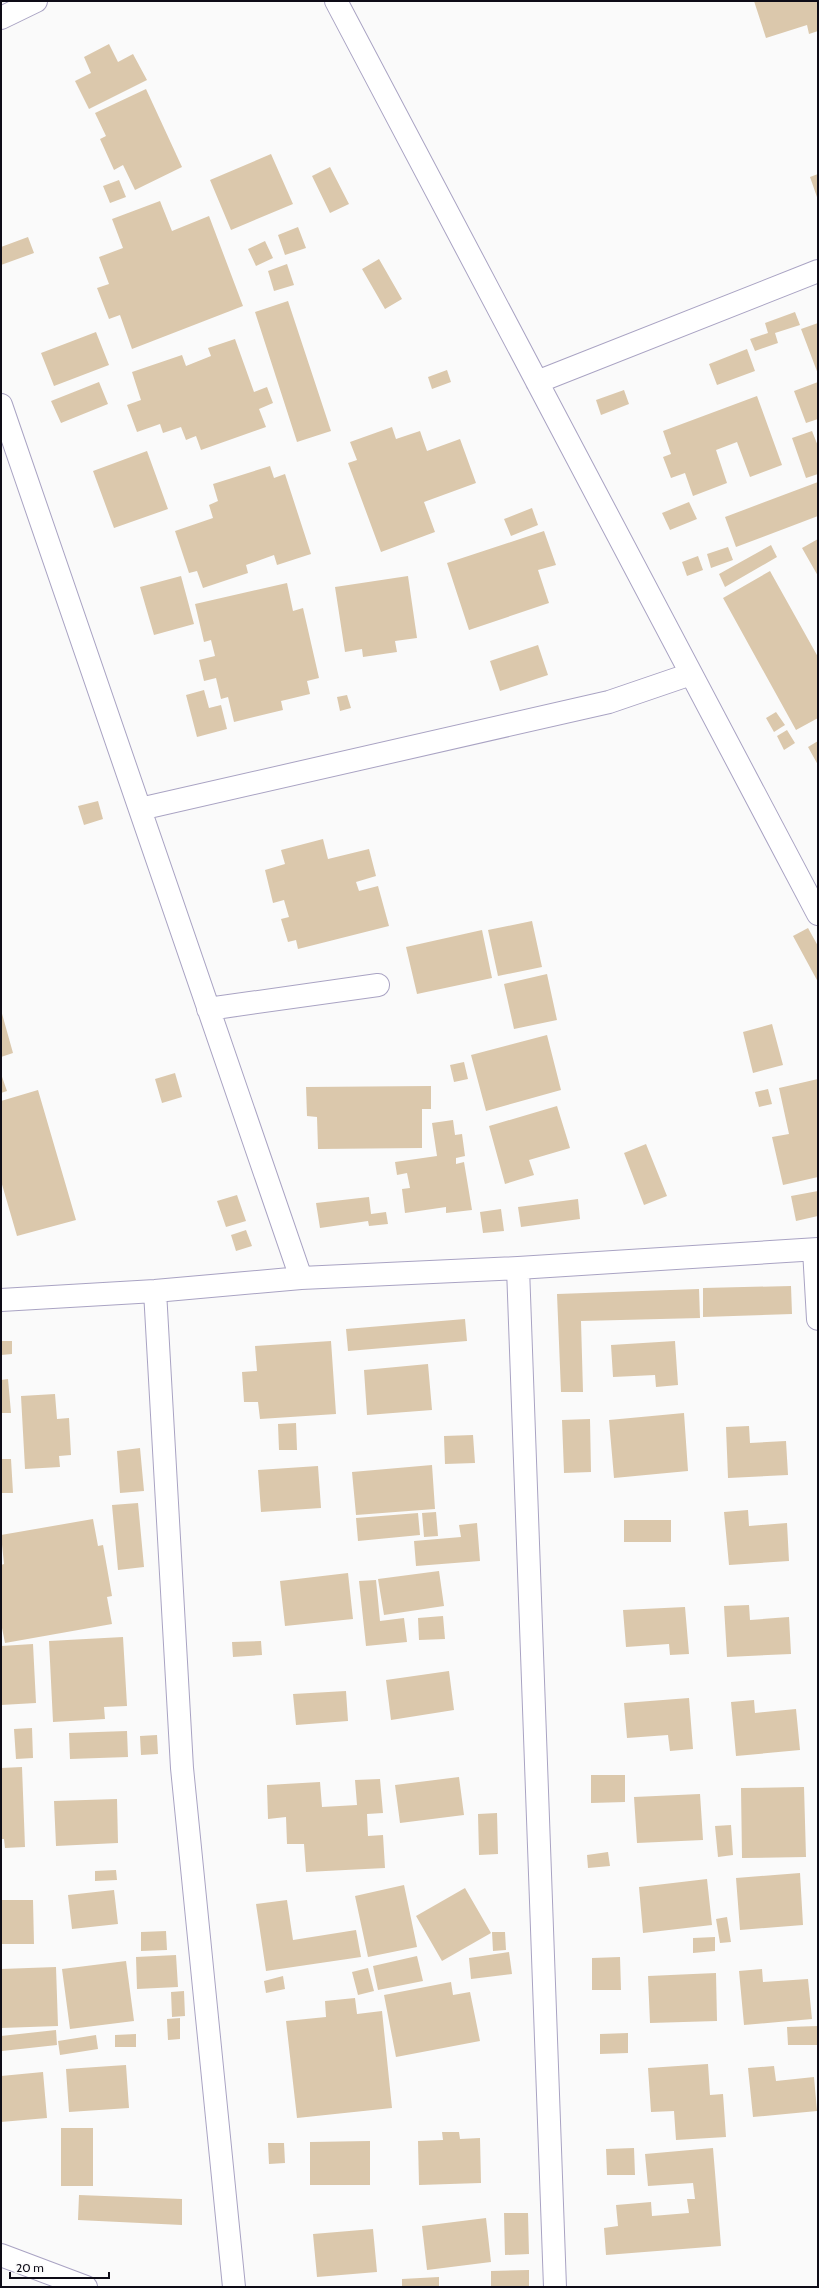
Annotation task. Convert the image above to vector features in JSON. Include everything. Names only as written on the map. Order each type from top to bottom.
[{"type":"street","points":[[1,18],[36,1]]},
{"type":"street","points":[[336,1],[818,914]]},
{"type":"street","points":[[537,382],[818,271]]},
{"type":"street","points":[[1,405],[301,1278]]},
{"type":"street","points":[[140,809],[609,702],[691,674]]},
{"type":"street","points":[[208,1009],[378,984]]},
{"type":"street","points":[[1,1300],[155,1291],[301,1278],[518,1268],[816,1249],[818,1319]]},
{"type":"street","points":[[518,1268],[555,2287]]},
{"type":"street","points":[[155,1291],[182,1768],[234,2287]]},
{"type":"street","points":[[1,2255],[86,2287]]},
{"type":"building","points":[[754,1],[818,1],[818,31],[809,34],[807,25],[766,38]]},
{"type":"building","points":[[109,44],[118,62],[133,54],[147,80],[89,109],[75,81],[91,73],[84,57]]},
{"type":"building","points":[[146,89],[182,167],[135,190],[123,165],[114,170],[100,139],[106,136],[95,113]]},
{"type":"building","points":[[271,154],[293,204],[231,230],[210,180]]},
{"type":"building","points":[[330,167],[349,204],[330,213],[312,176]]},
{"type":"building","points":[[818,174],[818,200],[810,177]]},
{"type":"building","points":[[119,180],[126,197],[110,203],[103,186]]},
{"type":"building","points":[[160,201],[172,231],[209,216],[243,306],[132,349],[120,315],[109,319],[97,288],[109,284],[99,257],[123,248],[112,219]]},
{"type":"building","points":[[298,227],[306,248],[285,255],[278,235]]},
{"type":"building","points":[[28,237],[34,253],[1,265],[1,247]]},
{"type":"building","points":[[265,241],[273,258],[256,266],[248,249]]},
{"type":"building","points":[[379,259],[402,299],[385,309],[362,269]]},
{"type":"building","points":[[287,264],[294,285],[274,291],[268,271]]},
{"type":"building","points":[[288,301],[331,431],[297,442],[255,312]]},
{"type":"building","points":[[795,312],[800,325],[775,333],[778,343],[755,351],[750,339],[768,333],[765,323]]},
{"type":"building","points":[[818,323],[818,374],[801,329]]},
{"type":"building","points":[[96,332],[109,365],[54,386],[41,353]]},
{"type":"building","points":[[235,339],[254,392],[267,387],[273,403],[259,409],[266,427],[201,450],[196,436],[186,440],[181,427],[163,433],[160,424],[137,432],[127,405],[141,400],[132,372],[182,355],[186,366],[211,356],[208,348]]},
{"type":"building","points":[[747,349],[755,371],[717,385],[709,364]]},
{"type":"building","points":[[447,370],[451,382],[432,389],[428,377]]},
{"type":"building","points":[[99,382],[108,404],[61,423],[51,401]]},
{"type":"building","points":[[818,382],[818,419],[806,423],[794,391]]},
{"type":"building","points":[[624,390],[629,404],[601,415],[596,400]]},
{"type":"building","points":[[757,396],[782,465],[750,477],[737,442],[716,450],[727,483],[693,496],[685,473],[671,478],[663,457],[671,454],[663,431]]},
{"type":"building","points":[[392,427],[396,439],[420,431],[427,451],[460,439],[476,483],[424,502],[435,532],[381,552],[348,463],[357,460],[350,442]]},
{"type":"building","points":[[812,431],[818,446],[818,474],[806,478],[792,438]]},
{"type":"building","points":[[147,451],[168,509],[114,528],[93,471]]},
{"type":"building","points":[[270,466],[274,478],[285,474],[311,554],[277,565],[274,555],[246,565],[248,573],[203,588],[197,571],[189,573],[175,531],[213,518],[209,505],[218,501],[213,484]]},
{"type":"building","points":[[818,482],[818,516],[736,547],[725,517]]},
{"type":"building","points":[[689,502],[697,519],[670,530],[662,513]]},
{"type":"building","points":[[532,508],[538,525],[511,536],[504,519]]},
{"type":"building","points":[[544,531],[556,565],[538,570],[549,603],[469,630],[447,563]]},
{"type":"building","points":[[818,539],[818,576],[802,548]]},
{"type":"building","points":[[771,545],[777,557],[725,587],[719,574]]},
{"type":"building","points":[[728,547],[733,560],[711,568],[707,554]]},
{"type":"building","points":[[698,556],[703,570],[687,576],[682,562]]},
{"type":"building","points":[[770,571],[818,657],[818,718],[796,730],[723,598]]},
{"type":"building","points":[[181,576],[194,624],[154,635],[140,587]]},
{"type":"building","points":[[408,576],[417,638],[395,641],[397,652],[363,657],[362,649],[345,652],[335,587]]},
{"type":"building","points":[[287,583],[293,611],[303,608],[319,678],[307,681],[310,694],[281,701],[283,710],[234,722],[228,697],[221,699],[216,678],[204,681],[199,660],[215,656],[211,640],[204,642],[195,604]]},
{"type":"building","points":[[538,645],[548,675],[500,691],[490,661]]},
{"type":"building","points":[[204,690],[209,708],[221,705],[227,729],[197,737],[186,695]]},
{"type":"building","points":[[347,695],[351,708],[340,711],[337,697]]},
{"type":"building","points":[[776,712],[785,725],[774,732],[766,718]]},
{"type":"building","points":[[787,730],[795,743],[784,750],[777,736]]},
{"type":"building","points":[[818,741],[818,765],[808,747]]},
{"type":"building","points":[[98,801],[103,819],[84,825],[78,806]]},
{"type":"building","points":[[323,839],[328,859],[369,849],[376,876],[356,882],[359,891],[378,886],[389,926],[298,949],[296,940],[288,942],[281,919],[289,917],[284,900],[273,903],[265,870],[285,864],[281,850]]},
{"type":"building","points":[[532,921],[542,967],[498,976],[488,930]]},
{"type":"building","points":[[808,928],[818,946],[818,982],[793,936]]},
{"type":"building","points":[[482,930],[492,978],[417,994],[406,947]]},
{"type":"building","points":[[547,974],[557,1020],[514,1029],[504,984]]},
{"type":"building","points":[[1,1010],[13,1053],[1,1057]]},
{"type":"building","points":[[772,1024],[783,1065],[753,1073],[743,1032]]},
{"type":"building","points":[[547,1035],[561,1090],[486,1111],[471,1055]]},
{"type":"building","points":[[464,1062],[468,1079],[454,1082],[450,1065]]},
{"type":"building","points":[[175,1073],[182,1097],[162,1103],[155,1079]]},
{"type":"building","points":[[1,1074],[7,1091],[1,1093]]},
{"type":"building","points":[[818,1079],[818,1177],[783,1185],[772,1137],[789,1134],[779,1088]]},
{"type":"building","points":[[431,1086],[431,1109],[422,1109],[422,1148],[318,1149],[317,1117],[307,1116],[306,1087]]},
{"type":"building","points":[[768,1089],[772,1104],[759,1107],[755,1092]]},
{"type":"building","points":[[38,1090],[76,1220],[17,1236],[1,1181],[1,1101]]},
{"type":"building","points":[[557,1106],[570,1148],[529,1160],[534,1175],[505,1184],[489,1126]]},
{"type":"building","points":[[453,1120],[455,1135],[462,1134],[465,1156],[456,1158],[456,1164],[464,1162],[472,1210],[446,1213],[446,1207],[405,1213],[402,1189],[410,1188],[407,1173],[397,1175],[395,1162],[437,1156],[432,1123]]},
{"type":"building","points":[[646,1144],[667,1196],[644,1205],[624,1153]]},
{"type":"building","points":[[818,1191],[818,1216],[796,1221],[791,1196]]},
{"type":"building","points":[[237,1195],[246,1221],[226,1227],[217,1201]]},
{"type":"building","points":[[369,1197],[371,1214],[386,1212],[388,1224],[369,1226],[368,1221],[320,1228],[316,1203]]},
{"type":"building","points":[[578,1199],[580,1219],[521,1227],[518,1207]]},
{"type":"building","points":[[501,1209],[504,1231],[483,1233],[480,1212]]},
{"type":"building","points":[[246,1230],[252,1246],[236,1251],[231,1235]]},
{"type":"building","points":[[791,1286],[792,1314],[703,1317],[703,1288]]},
{"type":"building","points":[[699,1289],[700,1318],[581,1321],[583,1392],[561,1392],[557,1294]]},
{"type":"building","points":[[465,1319],[467,1341],[348,1351],[346,1329]]},
{"type":"building","points":[[1,1341],[12,1341],[12,1354],[1,1355]]},
{"type":"building","points":[[331,1341],[336,1414],[260,1419],[258,1402],[244,1402],[242,1372],[257,1371],[255,1346]]},
{"type":"building","points":[[675,1341],[678,1385],[656,1387],[655,1375],[613,1377],[611,1345]]},
{"type":"building","points":[[428,1364],[432,1410],[367,1415],[364,1370]]},
{"type":"building","points":[[8,1379],[11,1413],[1,1413],[1,1380]]},
{"type":"building","points":[[55,1394],[57,1419],[69,1418],[71,1455],[59,1456],[60,1467],[25,1469],[21,1396]]},
{"type":"building","points":[[684,1413],[688,1471],[614,1478],[609,1420]]},
{"type":"building","points":[[590,1419],[591,1472],[564,1473],[562,1420]]},
{"type":"building","points":[[296,1423],[297,1450],[279,1450],[278,1424]]},
{"type":"building","points":[[749,1426],[750,1443],[786,1441],[788,1475],[728,1478],[726,1427]]},
{"type":"building","points":[[473,1435],[475,1463],[445,1464],[444,1436]]},
{"type":"building","points":[[140,1448],[144,1491],[120,1493],[117,1451]]},
{"type":"building","points":[[1,1459],[11,1459],[13,1493],[1,1493]]},
{"type":"building","points":[[432,1465],[435,1509],[356,1515],[352,1472]]},
{"type":"building","points":[[318,1466],[321,1508],[261,1512],[258,1470]]},
{"type":"building","points":[[138,1503],[144,1567],[118,1570],[112,1505]]},
{"type":"building","points":[[748,1510],[749,1526],[787,1523],[789,1561],[729,1565],[724,1512]]},
{"type":"building","points":[[436,1512],[438,1536],[424,1537],[422,1513]]},
{"type":"building","points":[[418,1513],[420,1535],[358,1541],[356,1518]]},
{"type":"building","points":[[93,1519],[98,1546],[103,1545],[112,1596],[107,1597],[112,1624],[5,1643],[1,1623],[1,1565],[4,1564],[1,1535]]},
{"type":"building","points":[[624,1520],[671,1520],[671,1542],[624,1542]]},
{"type":"building","points":[[477,1523],[480,1561],[416,1566],[414,1541],[461,1537],[459,1525]]},
{"type":"building","points":[[439,1571],[444,1606],[384,1615],[378,1579]]},
{"type":"building","points":[[348,1573],[353,1619],[285,1626],[280,1581]]},
{"type":"building","points":[[376,1580],[380,1621],[404,1618],[407,1642],[366,1646],[359,1581]]},
{"type":"building","points":[[749,1605],[750,1620],[789,1617],[791,1654],[727,1657],[724,1606]]},
{"type":"building","points":[[685,1607],[689,1654],[670,1655],[669,1644],[626,1647],[623,1610]]},
{"type":"building","points":[[443,1616],[445,1639],[419,1640],[418,1618]]},
{"type":"building","points":[[123,1637],[127,1706],[104,1707],[105,1719],[53,1722],[49,1641]]},
{"type":"building","points":[[261,1641],[262,1655],[233,1657],[232,1642]]},
{"type":"building","points":[[33,1644],[36,1703],[1,1705],[1,1646]]},
{"type":"building","points":[[449,1671],[454,1710],[391,1720],[386,1680]]},
{"type":"building","points":[[346,1691],[348,1721],[296,1725],[293,1694]]},
{"type":"building","points":[[689,1698],[693,1749],[670,1751],[668,1735],[627,1738],[624,1703]]},
{"type":"building","points":[[754,1700],[755,1713],[796,1709],[800,1750],[736,1756],[731,1702]]},
{"type":"building","points":[[32,1728],[33,1758],[16,1759],[14,1729]]},
{"type":"building","points":[[127,1731],[128,1757],[70,1759],[69,1733]]},
{"type":"building","points":[[157,1735],[158,1754],[141,1755],[140,1736]]},
{"type":"building","points":[[22,1767],[25,1847],[5,1848],[4,1839],[1,1839],[1,1768]]},
{"type":"building","points":[[591,1775],[625,1775],[625,1802],[591,1803]]},
{"type":"building","points":[[459,1777],[464,1815],[400,1823],[395,1785]]},
{"type":"building","points":[[380,1779],[383,1813],[367,1814],[368,1836],[383,1835],[385,1868],[306,1872],[304,1844],[287,1844],[286,1817],[268,1819],[267,1785],[320,1782],[322,1807],[357,1805],[355,1780]]},
{"type":"building","points":[[804,1787],[806,1857],[742,1858],[741,1788]]},
{"type":"building","points":[[700,1794],[703,1840],[637,1843],[634,1797]]},
{"type":"building","points":[[117,1799],[118,1843],[56,1846],[54,1801]]},
{"type":"building","points":[[497,1813],[498,1854],[479,1855],[478,1814]]},
{"type":"building","points":[[731,1825],[733,1855],[718,1857],[715,1826]]},
{"type":"building","points":[[608,1852],[610,1866],[588,1868],[587,1855]]},
{"type":"building","points":[[116,1870],[117,1880],[95,1881],[95,1871]]},
{"type":"building","points":[[800,1873],[803,1925],[740,1930],[736,1878]]},
{"type":"building","points":[[707,1879],[712,1925],[643,1933],[639,1887]]},
{"type":"building","points":[[404,1885],[417,1947],[368,1957],[355,1896]]},
{"type":"building","points":[[465,1888],[491,1933],[442,1961],[416,1916]]},
{"type":"building","points":[[114,1890],[118,1924],[72,1929],[68,1895]]},
{"type":"building","points":[[1,1900],[33,1900],[34,1944],[1,1944]]},
{"type":"building","points":[[287,1900],[293,1940],[356,1930],[361,1957],[266,1971],[256,1904]]},
{"type":"building","points":[[727,1917],[731,1942],[720,1943],[716,1919]]},
{"type":"building","points":[[166,1931],[167,1950],[141,1951],[141,1932]]},
{"type":"building","points":[[492,1932],[505,1932],[506,1950],[493,1951]]},
{"type":"building","points":[[715,1937],[715,1951],[693,1953],[693,1938]]},
{"type":"building","points":[[509,1952],[512,1974],[471,1979],[469,1958]]},
{"type":"building","points":[[176,1955],[178,1987],[137,1989],[136,1957]]},
{"type":"building","points":[[417,1956],[423,1981],[378,1990],[373,1966]]},
{"type":"building","points":[[620,1957],[621,1990],[592,1990],[592,1958]]},
{"type":"building","points":[[126,1961],[134,2021],[70,2029],[62,1969]]},
{"type":"building","points":[[56,1967],[58,2026],[1,2028],[1,1969]]},
{"type":"building","points":[[368,1968],[374,1991],[358,1995],[352,1972]]},
{"type":"building","points":[[762,1969],[763,1982],[808,1979],[812,2019],[744,2025],[739,1971]]},
{"type":"building","points":[[716,1973],[717,2021],[650,2023],[648,1976]]},
{"type":"building","points":[[283,1976],[285,1989],[266,1993],[264,1981]]},
{"type":"building","points":[[451,1982],[453,1995],[470,1992],[480,2041],[396,2057],[384,1995]]},
{"type":"building","points":[[184,1991],[185,2016],[172,2017],[171,1992]]},
{"type":"building","points":[[355,1998],[357,2014],[382,2011],[392,2108],[297,2118],[286,2021],[326,2017],[325,2001]]},
{"type":"building","points":[[180,2018],[180,2039],[168,2040],[167,2019]]},
{"type":"building","points":[[818,2026],[818,2045],[788,2045],[787,2027]]},
{"type":"building","points":[[56,2030],[57,2045],[2,2051],[1,2036]]},
{"type":"building","points":[[628,2033],[628,2053],[600,2054],[600,2034]]},
{"type":"building","points":[[136,2034],[136,2047],[115,2047],[115,2035]]},
{"type":"building","points":[[96,2035],[98,2049],[60,2055],[58,2041]]},
{"type":"building","points":[[708,2064],[710,2095],[723,2094],[726,2137],[676,2140],[674,2111],[651,2112],[648,2068]]},
{"type":"building","points":[[126,2065],[129,2108],[69,2112],[66,2069]]},
{"type":"building","points":[[774,2066],[776,2081],[814,2077],[817,2111],[753,2117],[748,2068]]},
{"type":"building","points":[[43,2072],[47,2118],[1,2122],[1,2076]]},
{"type":"building","points":[[61,2128],[93,2128],[93,2186],[61,2186]]},
{"type":"building","points":[[442,2132],[459,2132],[460,2139],[480,2138],[481,2183],[419,2185],[418,2141],[443,2140]]},
{"type":"building","points":[[370,2141],[370,2185],[310,2185],[310,2142]]},
{"type":"building","points":[[268,2143],[284,2143],[285,2163],[269,2164]]},
{"type":"building","points":[[634,2148],[635,2175],[607,2175],[606,2149]]},
{"type":"building","points":[[713,2148],[721,2246],[606,2255],[604,2228],[618,2226],[616,2205],[651,2202],[652,2216],[689,2213],[687,2199],[695,2199],[693,2183],[648,2186],[645,2154]]},
{"type":"building","points":[[79,2195],[182,2199],[182,2225],[78,2220]]},
{"type":"building","points":[[504,2213],[528,2213],[529,2254],[505,2255]]},
{"type":"building","points":[[486,2218],[491,2262],[427,2270],[422,2226]]},
{"type":"building","points":[[373,2229],[377,2272],[317,2277],[313,2234]]},
{"type":"building","points":[[529,2270],[529,2287],[491,2287],[491,2271]]},
{"type":"building","points":[[439,2277],[439,2287],[402,2287],[402,2279]]}]
